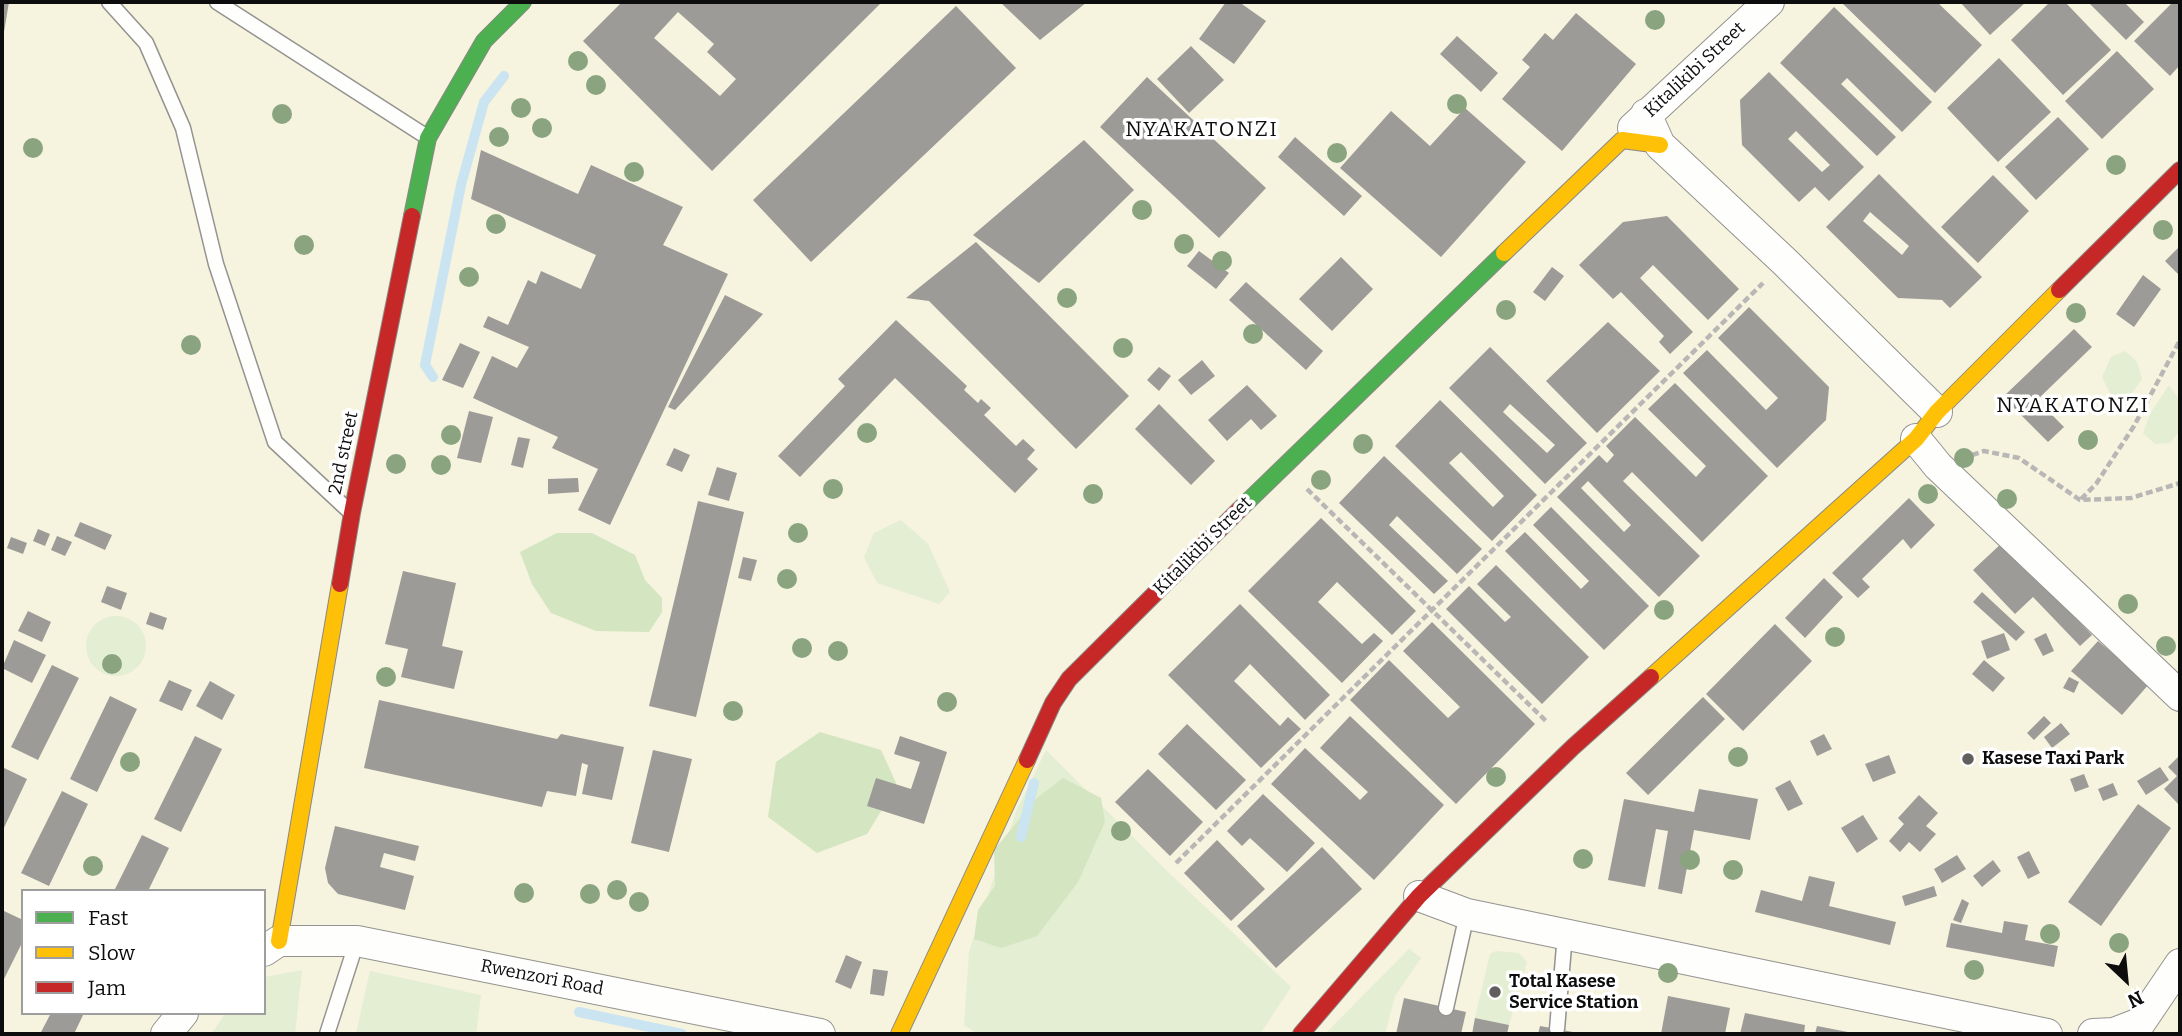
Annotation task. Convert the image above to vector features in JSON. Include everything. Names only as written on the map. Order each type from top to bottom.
[{"type":"street","name":"2nd street","points":[[271,946],[352,513],[428,138],[484,41],[523,2]]},
{"type":"street","name":"Kitalikibi Street","points":[[899,1034],[1053,704],[1069,679],[1283,466],[1646,114],[1769,2]]},
{"type":"street","points":[[1646,114],[1660,145],[1785,262],[1937,412]]},
{"type":"street","name":"Kitalikibi Street","points":[[1622,140],[1660,145]]},
{"type":"street","points":[[1301,1034],[1419,897],[1573,747],[1916,439],[1937,412],[2180,170]]},
{"type":"street","points":[[1916,439],[1938,466],[2180,696]]},
{"type":"street","points":[[1419,897],[1467,914],[2047,1034]]},
{"type":"street","name":"Rwenzori Road","points":[[271,946],[357,941],[820,1034]]},
{"type":"street","points":[[2093,1034],[2114,1033],[2140,1023],[2180,964]]},
{"type":"street","points":[[166,1034],[181,1015]]},
{"type":"lane","points":[[109,2],[146,43],[183,128],[216,264],[275,442],[352,513]]},
{"type":"lane","points":[[217,2],[428,138]]},
{"type":"lane","points":[[1446,1008],[1467,914]]},
{"type":"lane","points":[[1557,1029],[1565,934]]},
{"type":"lane","points":[[327,1034],[357,941]]},
{"type":"path","points":[[1176,863],[1785,262]]},
{"type":"path","points":[[2080,500],[2096,484],[2134,426],[2180,340]]},
{"type":"path","points":[[1938,466],[1984,451],[2019,458],[2080,500],[2131,498],[2180,482]]},
{"type":"path","points":[[1283,466],[1573,747]]},
{"type":"shaded area","points":[[2,2],[2180,2],[2180,1034],[2,1034]]},
{"type":"green space","points":[[2125,351],[2137,362],[2142,379],[2128,398],[2112,397],[2102,377],[2111,357]]},
{"type":"green space","points":[[2169,385],[2180,401],[2180,430],[2170,443],[2155,444],[2143,433],[2150,414]]},
{"type":"green space","points":[[901,520],[928,544],[950,592],[939,604],[877,583],[864,557],[874,533]]},
{"type":"green space","points":[[557,533],[592,533],[635,555],[645,580],[662,598],[662,612],[649,632],[596,631],[551,613],[532,584],[520,552]]},
{"type":"green space","points":[[110,616],[122,616],[141,629],[146,646],[144,658],[133,671],[122,676],[110,676],[91,663],[86,652],[86,640],[99,621]]},
{"type":"green space","points":[[820,732],[881,750],[897,785],[867,834],[817,853],[768,817],[776,762]]},
{"type":"green space","points":[[1046,750],[1170,874],[1291,987],[1260,1034],[978,1034],[964,1025],[969,952],[1016,812]]},
{"type":"green space","points":[[1063,778],[1101,798],[1105,822],[1078,882],[1037,936],[1001,948],[974,939],[978,910],[995,886],[994,850],[1037,798]]},
{"type":"green space","points":[[1409,949],[1421,958],[1395,996],[1385,1034],[1325,1034]]},
{"type":"green space","points":[[1496,951],[1519,953],[1527,962],[1509,1025],[1475,1018],[1490,954]]},
{"type":"green space","points":[[302,970],[295,1034],[211,1034],[225,1015],[266,1015],[266,977]]},
{"type":"green space","points":[[370,971],[481,995],[476,1034],[356,1034]]},
{"type":"building","points":[[2,2],[9,2],[3,38],[2,37]]},
{"type":"building","points":[[622,2],[882,2],[712,171],[583,41]],"holes":[[[678,12],[714,44],[707,52],[736,79],[720,96],[654,38]]]},
{"type":"building","points":[[1000,2],[1087,2],[1040,40]]},
{"type":"building","points":[[1226,2],[1239,2],[1266,21],[1234,64],[1199,39]]},
{"type":"building","points":[[1841,2],[1937,2],[1982,45],[1935,93]]},
{"type":"building","points":[[1960,2],[2026,2],[1990,35]]},
{"type":"building","points":[[2050,2],[2065,2],[2111,50],[2063,95],[2011,40]]},
{"type":"building","points":[[2088,2],[2124,2],[2144,22],[2126,40]]},
{"type":"building","points":[[2173,2],[2180,2],[2180,65],[2170,76],[2134,41]]},
{"type":"building","points":[[956,6],[1016,68],[811,262],[753,200]]},
{"type":"building","points":[[1834,7],[1932,102],[1902,132],[1847,78],[1841,84],[1896,137],[1877,156],[1780,63]]},
{"type":"building","points":[[1576,13],[1636,64],[1562,151],[1502,99],[1530,67],[1522,60],[1545,33],[1553,40]]},
{"type":"building","points":[[1457,36],[1498,73],[1481,92],[1440,54]]},
{"type":"building","points":[[1191,46],[1224,80],[1189,113],[1157,79]]},
{"type":"building","points":[[2117,51],[2154,89],[2102,139],[2065,101]]},
{"type":"building","points":[[1999,58],[2051,112],[1998,162],[1947,108]]},
{"type":"building","points":[[1769,72],[1864,167],[1829,201],[1815,187],[1799,202],[1742,145],[1740,100]],"holes":[[[1796,131],[1830,165],[1822,172],[1788,139]]]},
{"type":"building","points":[[1147,77],[1266,188],[1219,238],[1100,127]]},
{"type":"building","points":[[1465,108],[1526,162],[1441,257],[1340,168],[1391,111],[1430,146]]},
{"type":"building","points":[[2058,117],[2089,149],[2036,200],[2005,167]]},
{"type":"building","points":[[1295,137],[1362,196],[1344,216],[1278,157]]},
{"type":"building","points":[[1084,140],[1134,190],[1039,283],[973,235]]},
{"type":"building","points":[[481,150],[578,194],[591,165],[683,207],[663,245],[728,274],[610,525],[578,510],[598,469],[552,448],[558,437],[473,398],[492,356],[517,368],[529,347],[483,327],[488,316],[508,325],[528,280],[536,284],[541,271],[581,289],[596,255],[471,199]]},
{"type":"building","points":[[1879,174],[1982,277],[1950,308],[1942,300],[1898,298],[1826,227]],"holes":[[[1870,212],[1909,246],[1902,255],[1863,221]]]},
{"type":"building","points":[[1993,175],[2029,211],[1978,263],[1941,227]]},
{"type":"building","points":[[1667,216],[1739,289],[1708,320],[1653,265],[1640,278],[1693,332],[1670,354],[1659,342],[1664,336],[1621,292],[1613,299],[1579,265],[1623,222]]},
{"type":"building","points":[[976,242],[1129,396],[1076,449],[929,301],[906,298]]},
{"type":"building","points":[[2180,246],[2180,273],[2179,275],[2165,261]]},
{"type":"building","points":[[1199,251],[1229,273],[1216,289],[1187,266]]},
{"type":"building","points":[[1341,257],[1373,289],[1332,331],[1299,299]]},
{"type":"building","points":[[1552,267],[1564,276],[1545,301],[1533,292]]},
{"type":"building","points":[[2143,275],[2161,289],[2134,327],[2116,314]]},
{"type":"building","points":[[1246,282],[1323,351],[1306,370],[1229,300]]},
{"type":"building","points":[[725,295],[763,314],[675,410],[668,407]]},
{"type":"building","points":[[1749,307],[1829,387],[1826,420],[1777,468],[1683,373],[1707,350],[1766,410],[1778,398],[1718,338]]},
{"type":"building","points":[[896,320],[967,386],[964,390],[978,403],[981,399],[991,408],[984,415],[1016,446],[1023,439],[1035,450],[1027,459],[1038,469],[1015,493],[895,378],[800,477],[778,456],[845,386],[838,379]]},
{"type":"building","points":[[1608,322],[1660,371],[1597,433],[1546,381]]},
{"type":"building","points":[[2074,329],[2092,347],[2037,400],[2064,427],[2048,442],[2003,397]]},
{"type":"building","points":[[460,343],[480,352],[463,388],[442,380]]},
{"type":"building","points":[[1490,347],[1587,443],[1545,484],[1449,388]],"holes":[[[1510,404],[1555,445],[1547,453],[1503,412]]]},
{"type":"building","points":[[1202,360],[1215,376],[1191,395],[1178,380]]},
{"type":"building","points":[[1159,367],[1171,376],[1159,391],[1147,380]]},
{"type":"building","points":[[1675,383],[1768,476],[1702,542],[1632,472],[1623,481],[1700,556],[1659,597],[1557,497],[1599,455],[1607,463],[1614,455],[1606,446],[1635,417],[1696,477],[1706,466],[1648,409]],"holes":[[[1588,481],[1631,525],[1624,532],[1581,488]]]},
{"type":"building","points":[[1247,385],[1277,416],[1261,430],[1251,419],[1227,441],[1208,420]]},
{"type":"building","points":[[1440,400],[1537,495],[1492,541],[1395,446]],"holes":[[[1461,452],[1504,496],[1493,507],[1449,463]]]},
{"type":"building","points":[[1159,404],[1215,461],[1191,485],[1135,429]]},
{"type":"building","points":[[469,411],[493,417],[481,463],[457,458]]},
{"type":"building","points":[[518,437],[530,439],[523,468],[511,465]]},
{"type":"building","points":[[674,448],[690,455],[682,472],[666,465]]},
{"type":"building","points":[[1384,456],[1482,549],[1457,574],[1397,516],[1389,525],[1448,581],[1434,594],[1339,503]]},
{"type":"building","points":[[717,467],[737,473],[729,501],[708,495]]},
{"type":"building","points":[[578,478],[579,492],[548,494],[548,479]]},
{"type":"building","points":[[1909,498],[1935,525],[1911,549],[1903,539],[1862,579],[1870,587],[1858,598],[1832,573]]},
{"type":"building","points":[[698,501],[744,512],[696,717],[649,706]]},
{"type":"building","points":[[1551,507],[1649,606],[1604,650],[1505,551],[1525,532],[1581,589],[1589,581],[1533,525]]},
{"type":"building","points":[[1321,518],[1416,611],[1392,635],[1337,582],[1318,602],[1362,644],[1374,633],[1383,641],[1342,683],[1248,591]]},
{"type":"building","points":[[80,522],[112,535],[105,550],[74,536]]},
{"type":"building","points":[[38,529],[50,534],[45,546],[33,541]]},
{"type":"building","points":[[57,536],[72,542],[65,556],[51,550]]},
{"type":"building","points":[[11,537],[27,543],[23,554],[7,548]]},
{"type":"building","points":[[2003,542],[2092,635],[2080,646],[2033,597],[2015,614],[1973,570]]},
{"type":"building","points":[[743,557],[757,560],[751,581],[738,578]]},
{"type":"building","points":[[1496,565],[1589,657],[1542,704],[1446,609],[1469,586],[1505,622],[1511,617],[1477,584]]},
{"type":"building","points":[[403,571],[456,583],[442,646],[463,651],[454,689],[401,677],[408,649],[385,644]]},
{"type":"building","points":[[1824,578],[1843,597],[1805,638],[1785,618]]},
{"type":"building","points":[[107,586],[127,593],[121,610],[101,602]]},
{"type":"building","points":[[1982,592],[2025,632],[2016,641],[1973,602]]},
{"type":"building","points":[[1240,604],[1330,695],[1305,720],[1250,664],[1234,681],[1280,726],[1288,717],[1301,729],[1261,768],[1168,675]]},
{"type":"building","points":[[28,611],[51,622],[42,642],[18,631]]},
{"type":"building","points":[[150,612],[167,618],[163,630],[146,624]]},
{"type":"building","points":[[1432,622],[1535,724],[1456,804],[1350,700],[1389,660],[1448,718],[1460,707],[1403,651]]},
{"type":"building","points":[[1775,624],[1812,661],[1743,731],[1706,694]]},
{"type":"building","points":[[2004,633],[2010,650],[1987,659],[1981,641]]},
{"type":"building","points":[[2046,633],[2054,651],[2043,656],[2034,639]]},
{"type":"building","points":[[14,640],[46,655],[32,683],[2,668]]},
{"type":"building","points":[[2098,641],[2149,684],[2122,715],[2071,671]]},
{"type":"building","points":[[1984,660],[2005,678],[1993,692],[1972,674]]},
{"type":"building","points":[[52,665],[79,678],[38,760],[11,747]]},
{"type":"building","points":[[2069,677],[2079,682],[2074,693],[2063,688]]},
{"type":"building","points":[[169,680],[192,690],[182,711],[159,701]]},
{"type":"building","points":[[210,681],[235,695],[222,720],[196,706]]},
{"type":"building","points":[[110,696],[137,709],[97,792],[70,779]]},
{"type":"building","points":[[1703,697],[1725,719],[1648,795],[1626,773]]},
{"type":"building","points":[[379,700],[557,739],[561,734],[624,747],[612,800],[582,794],[588,765],[582,763],[576,796],[547,791],[542,807],[364,768]]},
{"type":"building","points":[[1350,716],[1444,805],[1374,880],[1271,784],[1305,748],[1360,800],[1368,792],[1320,748]]},
{"type":"building","points":[[2044,716],[2051,723],[2034,740],[2027,733]]},
{"type":"building","points":[[2061,723],[2070,734],[2052,748],[2044,737]]},
{"type":"building","points":[[1187,724],[1246,780],[1216,810],[1158,754]]},
{"type":"building","points":[[1824,734],[1832,749],[1817,756],[1810,741]]},
{"type":"building","points":[[195,736],[222,749],[181,832],[154,819]]},
{"type":"building","points":[[900,736],[947,752],[924,824],[867,806],[876,778],[911,789],[920,762],[894,754]]},
{"type":"building","points":[[653,750],[692,759],[669,852],[631,843]]},
{"type":"building","points":[[1889,755],[1896,773],[1873,782],[1865,764]]},
{"type":"building","points":[[2180,755],[2180,806],[2164,789],[2177,776],[2168,767]]},
{"type":"building","points":[[2,767],[27,779],[2,832]]},
{"type":"building","points":[[2160,767],[2169,780],[2146,795],[2137,781]]},
{"type":"building","points":[[1148,769],[1203,822],[1170,856],[1115,802]]},
{"type":"building","points":[[2084,774],[2089,787],[2075,792],[2070,779]]},
{"type":"building","points":[[1790,780],[1803,804],[1788,811],[1775,788]]},
{"type":"building","points":[[2113,783],[2118,795],[2103,801],[2098,789]]},
{"type":"building","points":[[1699,789],[1758,799],[1750,840],[1694,830],[1682,894],[1658,889],[1668,831],[1656,829],[1645,887],[1608,880],[1624,799],[1694,812]]},
{"type":"building","points":[[62,791],[88,804],[49,886],[21,873]]},
{"type":"building","points":[[1263,794],[1315,843],[1287,872],[1250,838],[1242,846],[1227,831]]},
{"type":"building","points":[[1919,795],[1938,813],[1926,826],[1936,834],[1920,852],[1909,842],[1900,852],[1889,841],[1904,824],[1898,818]]},
{"type":"building","points":[[2138,804],[2171,828],[2101,926],[2068,902]]},
{"type":"building","points":[[1863,815],[1878,839],[1857,853],[1841,828]]},
{"type":"building","points":[[335,826],[419,846],[415,861],[384,853],[380,867],[414,876],[405,910],[338,894],[328,883],[325,868]]},
{"type":"building","points":[[142,835],[169,848],[149,889],[115,889]]},
{"type":"building","points":[[1217,840],[1265,889],[1231,921],[1184,873]]},
{"type":"building","points":[[1322,847],[1362,889],[1276,968],[1237,926]]},
{"type":"building","points":[[2029,851],[2040,873],[2028,879],[2017,857]]},
{"type":"building","points":[[1957,855],[1966,869],[1942,883],[1934,869]]},
{"type":"building","points":[[1993,860],[2001,871],[1982,887],[1973,876]]},
{"type":"building","points":[[1809,876],[1835,882],[1829,906],[1896,922],[1890,945],[1755,912],[1761,890],[1802,901]]},
{"type":"building","points":[[1934,886],[1937,896],[1905,906],[1902,896]]},
{"type":"building","points":[[1962,899],[1969,903],[1961,923],[1953,920]]},
{"type":"building","points":[[4,911],[21,919],[21,945],[2,983]]},
{"type":"building","points":[[2004,921],[2028,925],[2025,940],[2058,946],[2054,967],[1946,947],[1951,923],[2002,933]]},
{"type":"building","points":[[846,955],[862,962],[851,989],[835,982]]},
{"type":"building","points":[[873,969],[888,971],[884,996],[870,994]]},
{"type":"building","points":[[1668,996],[1730,1008],[1725,1034],[1661,1034]]},
{"type":"building","points":[[1404,998],[1466,1012],[1461,1034],[1396,1034]]},
{"type":"building","points":[[1745,1013],[1805,1025],[1804,1034],[1740,1034]]},
{"type":"building","points":[[50,1015],[83,1015],[74,1034],[40,1034]]},
{"type":"building","points":[[1475,1018],[1509,1025],[1507,1034],[1472,1034]]},
{"type":"building","points":[[1540,1026],[1573,1032],[1573,1034],[1538,1034]]},
{"type":"building","points":[[1817,1026],[1853,1033],[1815,1034]]},
{"type":"waterway","points":[[433,377],[425,365],[461,185],[484,102],[504,76]]},
{"type":"waterway","points":[[1021,837],[1034,783]]},
{"type":"waterway","points":[[579,1012],[682,1034]]},
{"type":"traffic: fast","points":[[412,216],[428,138],[484,41],[523,2]]},
{"type":"traffic: fast","points":[[1239,510],[1504,253]]},
{"type":"traffic: slow","points":[[1504,253],[1622,140],[1660,145]]},
{"type":"traffic: slow","points":[[1651,677],[1916,439],[1937,412],[2059,290]]},
{"type":"traffic: slow","points":[[279,941],[340,584]]},
{"type":"traffic: slow","points":[[899,1034],[1027,760]]},
{"type":"traffic: jam","points":[[2059,290],[2180,170]]},
{"type":"traffic: jam","points":[[340,584],[412,216]]},
{"type":"traffic: jam","points":[[1027,760],[1053,703],[1069,679],[1239,510]]},
{"type":"traffic: jam","points":[[1301,1034],[1419,896],[1573,747],[1651,677]]},
{"type":"place","name":"Kasese Taxi Park","points":[[1968,759]]},
{"type":"place","name":"Total Kasese Service Station","points":[[1495,992]]},
{"type":"district","name":"NYAKATONZI","points":[[1202,130]]},
{"type":"district","name":"NYAKATONZI","points":[[2073,406]]}]
